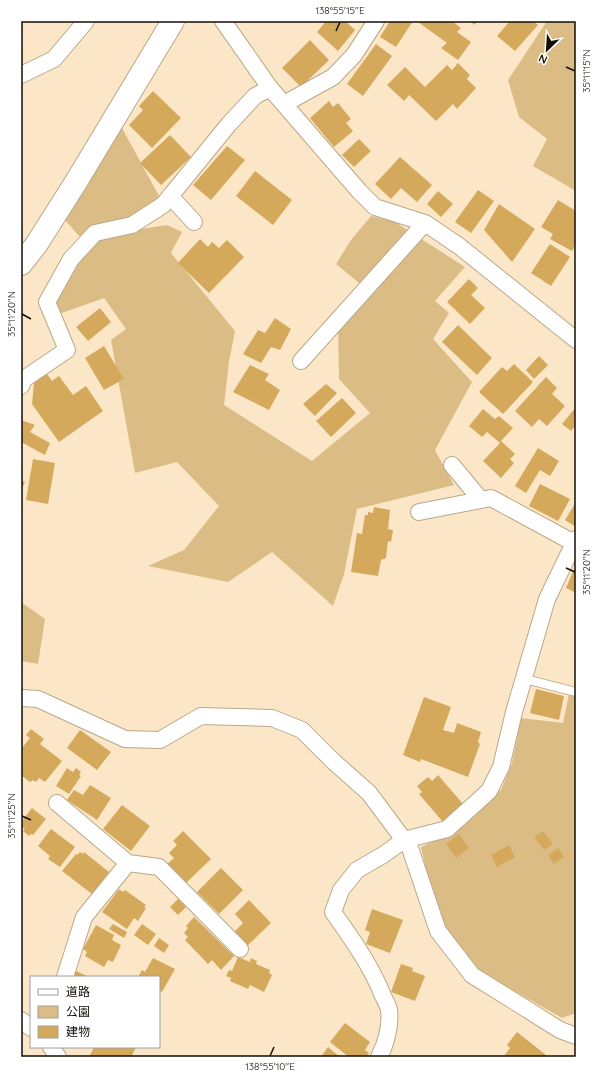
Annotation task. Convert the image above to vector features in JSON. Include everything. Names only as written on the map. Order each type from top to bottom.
[{"type":"street","points":[[21,75],[54,59],[86,21]]},
{"type":"street","points":[[21,264],[36,245],[76,182],[173,21]]},
{"type":"street","points":[[223,21],[270,88],[374,207],[425,223],[459,246],[576,340]]},
{"type":"street","points":[[284,104],[333,77],[354,55],[376,21]]},
{"type":"street","points":[[22,380],[67,350],[47,302],[71,259],[95,232],[132,225],[163,205],[229,124],[255,96],[270,88]]},
{"type":"street","points":[[170,196],[194,222]]},
{"type":"street","points":[[301,361],[425,223]]},
{"type":"street","points":[[452,465],[481,500]]},
{"type":"street","points":[[378,1057],[383,1049],[388,1033],[389,1010],[377,980],[353,940],[333,912],[341,890],[357,870],[383,855],[406,839],[447,829],[489,791],[501,767],[514,712],[525,679],[547,599],[575,541],[491,498],[419,512]]},
{"type":"street","points":[[21,698],[38,699],[125,739],[160,740],[201,716],[272,718],[302,730],[333,761],[369,793],[406,839],[438,931],[472,975],[560,1030],[576,1036]]},
{"type":"street","points":[[57,803],[128,863],[159,867],[240,949]]},
{"type":"street","points":[[65,976],[84,917],[128,863]]},
{"type":"street","points":[[21,1020],[30,1027]]},
{"type":"street","points":[[52,1048],[58,1057]]},
{"type":"lane","points":[[525,679],[576,692]]},
{"type":"green space","points":[[547,21],[576,21],[576,191],[533,166],[547,139],[519,117],[508,80]]},
{"type":"green space","points":[[122,128],[159,196],[132,225],[79,236],[64,219]]},
{"type":"green space","points":[[371,216],[395,222],[465,267],[435,301],[449,313],[433,339],[472,382],[435,450],[454,485],[357,509],[344,574],[333,606],[272,552],[228,582],[148,566],[184,550],[219,506],[177,462],[135,473],[111,340],[126,329],[104,298],[59,314],[50,296],[102,235],[167,225],[182,232],[171,253],[235,331],[229,362],[224,405],[312,461],[370,413],[339,379],[338,324],[364,287],[336,264],[351,240]]},
{"type":"green space","points":[[21,602],[45,619],[38,664],[21,661]]},
{"type":"green space","points":[[569,694],[576,696],[576,1013],[562,1018],[465,963],[444,935],[432,896],[421,847],[446,835],[501,790],[512,763],[521,718],[563,723]]},
{"type":"building","points":[[326,21],[345,21],[355,30],[338,51],[317,32]]},
{"type":"building","points":[[390,21],[413,21],[396,47],[380,37]]},
{"type":"building","points":[[452,21],[461,28],[457,32],[471,42],[458,60],[441,48],[447,43],[418,22]]},
{"type":"building","points":[[469,21],[477,21],[475,25]]},
{"type":"building","points":[[510,21],[533,21],[538,25],[515,51],[497,36]]},
{"type":"building","points":[[310,40],[329,60],[301,87],[282,68]]},
{"type":"building","points":[[376,44],[392,56],[363,96],[347,84]]},
{"type":"building","points":[[458,63],[470,75],[467,79],[476,88],[457,109],[453,104],[436,121],[409,95],[404,101],[387,85],[405,67],[425,87],[447,65],[452,70]]},
{"type":"building","points":[[153,91],[181,118],[152,148],[129,125],[143,110],[139,106]]},
{"type":"building","points":[[329,101],[333,107],[338,103],[351,119],[346,123],[353,131],[334,147],[310,118]]},
{"type":"building","points":[[170,135],[191,157],[161,185],[140,163]]},
{"type":"building","points":[[359,139],[371,151],[354,167],[342,155]]},
{"type":"building","points":[[227,146],[245,160],[211,200],[193,185]]},
{"type":"building","points":[[400,157],[432,185],[417,202],[401,188],[391,199],[375,184]]},
{"type":"building","points":[[255,171],[292,200],[273,225],[236,196]]},
{"type":"building","points":[[478,190],[494,201],[471,233],[455,222]]},
{"type":"building","points":[[438,191],[453,204],[441,217],[427,204]]},
{"type":"building","points":[[558,200],[576,211],[576,244],[572,251],[550,239],[553,234],[541,227]]},
{"type":"building","points":[[499,204],[535,229],[512,262],[484,230]]},
{"type":"building","points":[[200,239],[208,247],[212,242],[219,248],[227,240],[244,257],[209,293],[178,263]]},
{"type":"building","points":[[550,244],[570,257],[551,286],[531,273]]},
{"type":"building","points":[[469,279],[478,288],[471,295],[485,308],[470,324],[447,302]]},
{"type":"building","points":[[100,308],[111,322],[88,341],[76,327]]},
{"type":"building","points":[[275,318],[291,329],[280,350],[271,347],[261,363],[243,354],[258,330],[265,333]]},
{"type":"building","points":[[458,325],[492,358],[477,375],[442,342]]},
{"type":"building","points":[[104,346],[124,379],[104,390],[85,358]]},
{"type":"building","points":[[539,356],[548,365],[534,379],[526,370]]},
{"type":"building","points":[[514,364],[533,382],[503,414],[479,392],[502,367],[507,371]]},
{"type":"building","points":[[250,365],[269,374],[265,380],[280,390],[269,410],[233,392]]},
{"type":"building","points":[[47,374],[52,381],[59,376],[73,395],[86,386],[103,411],[59,442],[32,404],[34,383]]},
{"type":"building","points":[[546,377],[557,388],[552,394],[565,406],[547,426],[539,419],[532,427],[515,411]]},
{"type":"building","points":[[326,384],[337,393],[315,416],[303,404]]},
{"type":"building","points":[[342,398],[356,413],[331,437],[316,421]]},
{"type":"building","points":[[576,407],[576,425],[571,431],[562,424]]},
{"type":"building","points":[[483,409],[495,419],[499,416],[513,428],[501,441],[515,454],[510,459],[514,463],[501,478],[483,461],[500,443],[487,432],[482,437],[469,426]]},
{"type":"building","points":[[21,420],[35,425],[30,432],[50,443],[45,455],[21,442]]},
{"type":"building","points":[[538,448],[559,461],[550,476],[540,470],[526,493],[515,486]]},
{"type":"building","points":[[33,459],[55,463],[48,504],[26,500]]},
{"type":"building","points":[[21,480],[25,482],[21,491]]},
{"type":"building","points":[[540,484],[570,499],[558,521],[529,506]]},
{"type":"building","points":[[576,502],[576,527],[565,520]]},
{"type":"building","points":[[374,507],[390,510],[388,529],[393,530],[391,542],[388,541],[386,558],[381,560],[378,576],[351,572],[357,533],[362,534],[365,515],[368,515],[368,512],[373,513]]},
{"type":"building","points":[[574,569],[576,570],[576,593],[566,588]]},
{"type":"building","points":[[536,689],[564,696],[559,720],[530,713]]},
{"type":"building","points":[[424,697],[451,707],[443,730],[454,733],[457,723],[481,732],[478,742],[480,744],[468,777],[421,759],[420,762],[403,755]]},
{"type":"building","points":[[31,729],[44,739],[40,744],[62,761],[45,782],[39,778],[36,782],[33,780],[30,782],[21,775],[21,749],[30,738],[26,735]]},
{"type":"building","points":[[80,730],[111,752],[97,770],[67,748]]},
{"type":"building","points":[[67,768],[73,772],[76,768],[81,772],[79,775],[81,776],[69,794],[56,786]]},
{"type":"building","points":[[438,775],[463,804],[443,822],[419,794],[422,792],[417,786],[428,777],[432,781]]},
{"type":"building","points":[[90,785],[111,798],[97,820],[67,800],[74,790],[83,795]]},
{"type":"building","points":[[122,805],[150,826],[131,851],[103,829]]},
{"type":"building","points":[[32,808],[46,819],[33,835],[31,834],[29,836],[23,831],[25,829],[21,826],[21,822]]},
{"type":"building","points":[[51,829],[75,847],[60,867],[48,859],[50,856],[38,846]]},
{"type":"building","points":[[183,831],[211,859],[186,883],[167,864],[174,858],[169,853],[177,845],[173,841]]},
{"type":"building","points":[[543,831],[553,844],[544,850],[534,837]]},
{"type":"building","points":[[459,834],[469,848],[456,858],[446,844]]},
{"type":"building","points":[[509,845],[515,857],[497,867],[491,855]]},
{"type":"building","points":[[558,848],[564,857],[554,864],[548,855]]},
{"type":"building","points":[[80,852],[83,854],[84,852],[109,872],[92,894],[62,871],[76,854],[77,855]]},
{"type":"building","points":[[221,868],[243,890],[219,914],[197,892]]},
{"type":"building","points":[[119,889],[123,892],[125,890],[146,905],[144,907],[146,908],[138,921],[134,918],[127,929],[102,912]]},
{"type":"building","points":[[178,899],[186,907],[178,915],[170,907]]},
{"type":"building","points":[[249,900],[271,923],[246,947],[233,933],[243,923],[235,914]]},
{"type":"building","points":[[372,909],[403,920],[390,953],[366,944],[370,932],[365,930]]},
{"type":"building","points":[[194,917],[234,956],[221,970],[212,960],[208,964],[185,940],[188,937],[184,933],[188,928],[186,926]]},
{"type":"building","points":[[113,924],[127,932],[124,938],[109,929]]},
{"type":"building","points":[[142,924],[156,934],[148,945],[134,935]]},
{"type":"building","points":[[96,925],[114,935],[112,940],[121,945],[113,962],[108,960],[104,967],[85,956],[87,952],[83,949]]},
{"type":"building","points":[[159,938],[169,945],[164,953],[154,946]]},
{"type":"building","points":[[238,957],[250,962],[251,958],[257,961],[256,964],[270,970],[269,973],[272,975],[264,992],[250,985],[248,989],[230,981],[231,978],[226,976],[229,970],[232,971]]},
{"type":"building","points":[[153,958],[175,969],[162,992],[160,991],[160,976],[139,976],[142,970],[145,972]]},
{"type":"building","points":[[401,964],[413,968],[412,971],[425,976],[415,1001],[391,992]]},
{"type":"building","points":[[76,971],[87,976],[74,976]]},
{"type":"building","points":[[345,1023],[370,1042],[365,1050],[369,1053],[366,1057],[349,1057],[330,1042]]},
{"type":"building","points":[[517,1032],[546,1055],[544,1057],[504,1056],[510,1048],[507,1045]]},
{"type":"building","points":[[328,1047],[340,1057],[321,1057]]},
{"type":"building","points":[[94,1048],[136,1048],[131,1057],[89,1057]]}]
